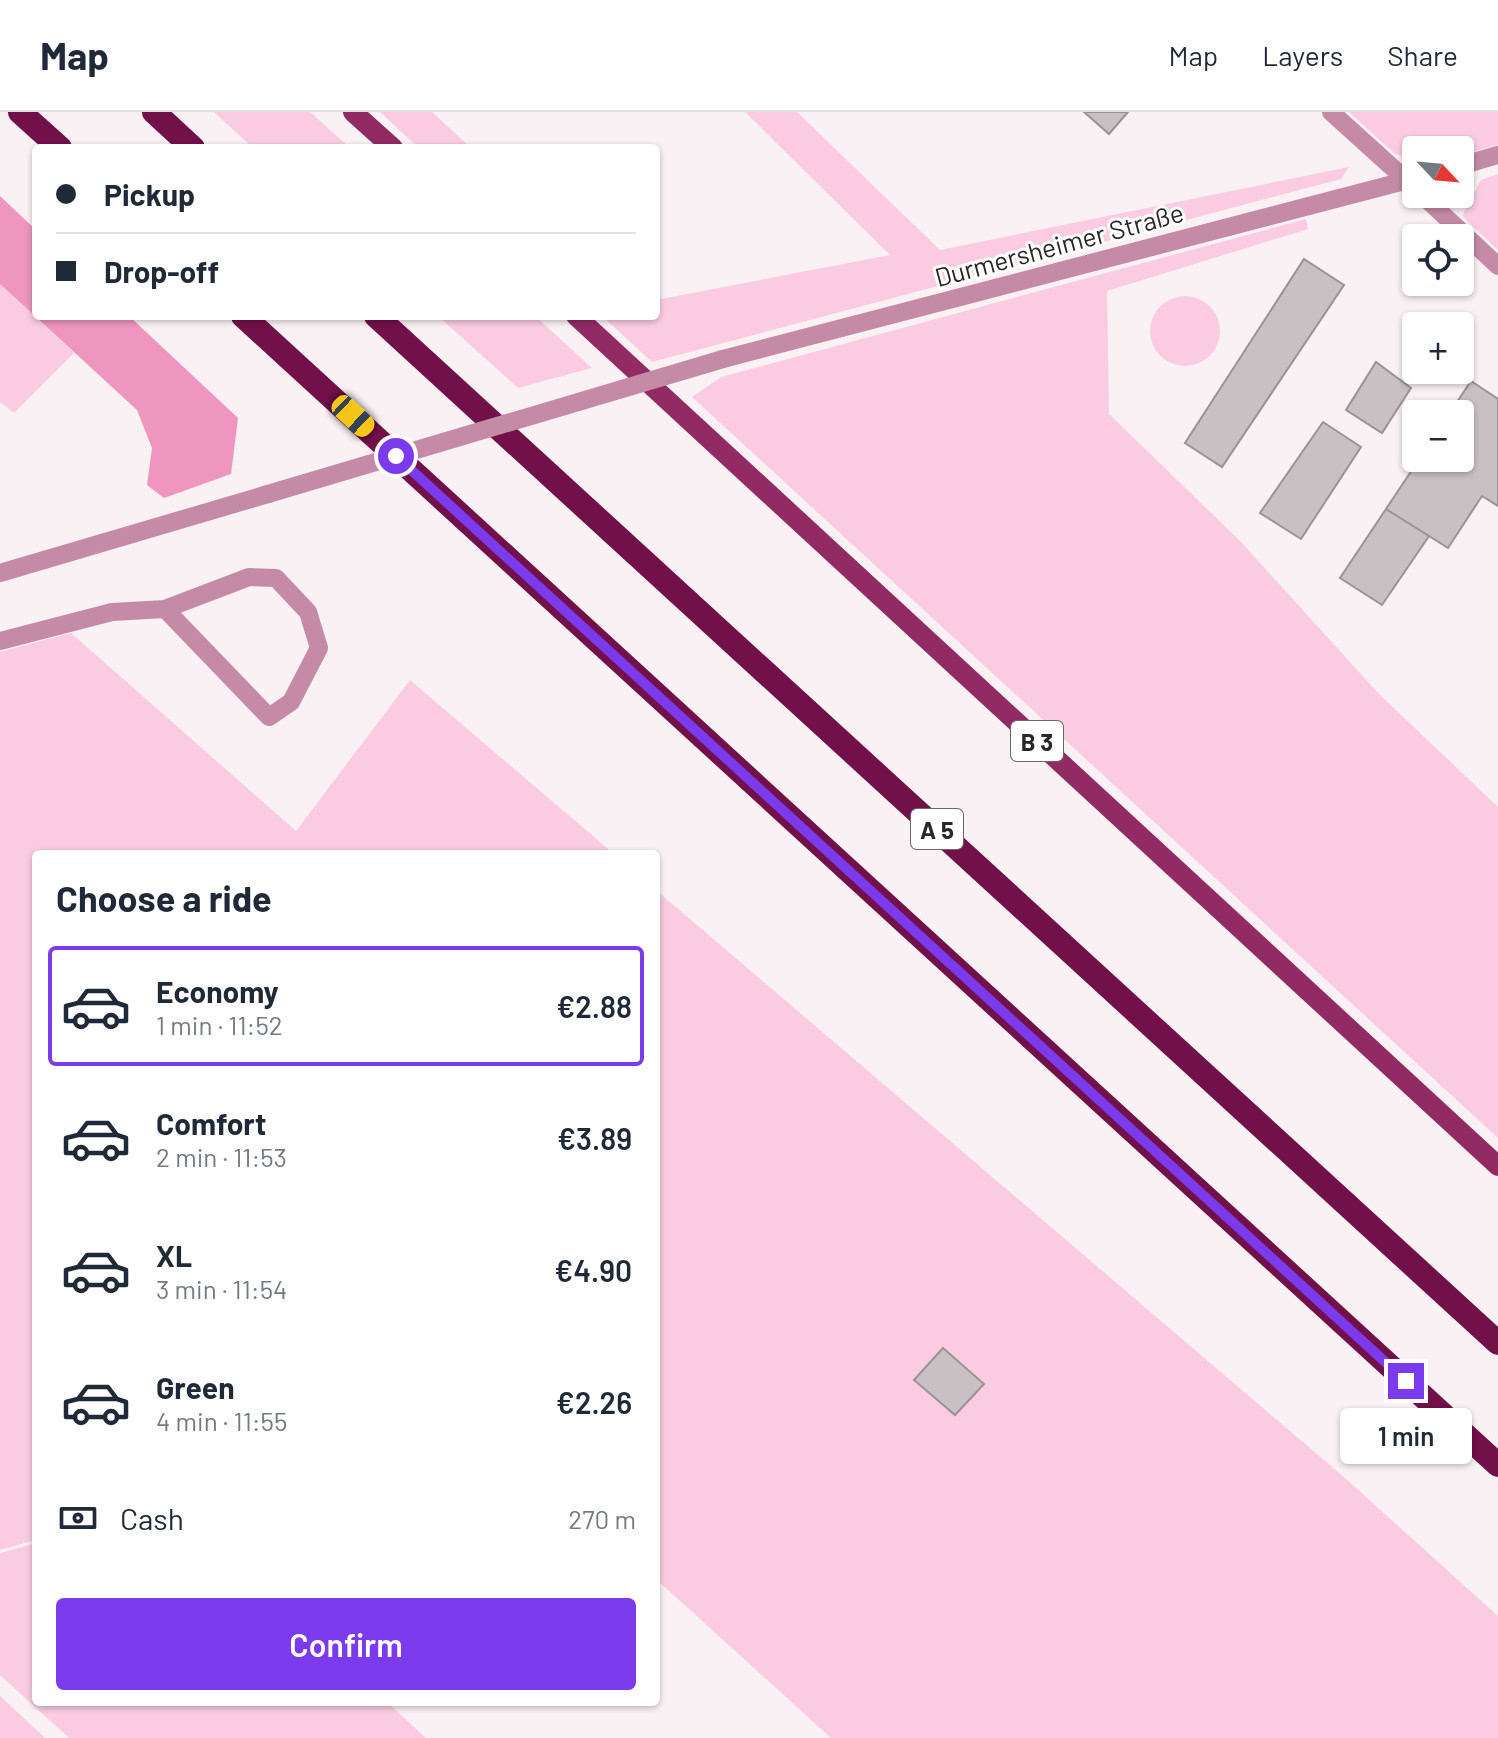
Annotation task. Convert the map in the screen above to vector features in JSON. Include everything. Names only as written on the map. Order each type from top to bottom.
[{"type":"highway","points":[[20,112],[56,144]]},
{"type":"highway","points":[[154,112],[189,144]]},
{"type":"highway","points":[[247,320],[1498,1465]]},
{"type":"highway","name":"A 5","points":[[380,320],[1498,1343]]},
{"type":"main road","points":[[353,112],[389,144]]},
{"type":"main road","name":"B 3","points":[[580,320],[1498,1166]]},
{"type":"lane","points":[[1331,112],[1402,173]]},
{"type":"lane","points":[[1474,162],[1498,155]]},
{"type":"lane","name":"Durmersheimer Straße","points":[[0,573],[723,359],[1402,185]]},
{"type":"lane","points":[[1436,208],[1498,266]]},
{"type":"lane","points":[[0,641],[112,612],[165,609],[249,577],[276,578],[308,612],[319,648],[291,702],[269,717],[165,609]]},
{"type":"shaded area","points":[[214,112],[310,112],[346,144],[249,144]]},
{"type":"shaded area","points":[[380,112],[432,112],[467,144],[415,144]]},
{"type":"shaded area","points":[[745,112],[797,112],[940,250],[1349,167],[1341,179],[652,362],[606,320],[660,320],[660,299],[890,255]]},
{"type":"shaded area","points":[[1349,112],[1498,112],[1498,145],[1474,151],[1474,136],[1402,136],[1402,156],[1395,154]]},
{"type":"shaded area","points":[[1498,174],[1498,250],[1474,224],[1462,216],[1466,208],[1474,208],[1474,193],[1481,180]]},
{"type":"shaded area","points":[[0,196],[32,226],[32,313],[0,284]]},
{"type":"shaded area","points":[[1306,219],[1308,229],[1107,291],[1109,414],[1240,541],[1379,694],[1498,807],[1498,1138],[692,397],[721,377]]},
{"type":"shaded area","points":[[0,284],[32,314],[32,320],[39,320],[74,353],[14,413],[0,402]]},
{"type":"shaded area","points":[[1185,296],[1210,306],[1220,331],[1210,356],[1185,366],[1160,356],[1150,331],[1160,306]]},
{"type":"shaded area","points":[[39,320],[133,320],[238,418],[231,474],[164,498],[147,485],[152,448],[137,410]]},
{"type":"shaded area","points":[[442,320],[539,320],[592,368],[518,388]]},
{"type":"shaded area","points":[[71,633],[296,831],[410,680],[609,850],[32,850],[32,1541],[0,1550],[0,652]]},
{"type":"shaded area","points":[[660,893],[1345,1478],[1498,1616],[1498,1738],[831,1738],[660,1583]]},
{"type":"shaded area","points":[[32,1544],[32,1704],[0,1675],[0,1553]]},
{"type":"shaded area","points":[[0,1696],[45,1738],[0,1738]]},
{"type":"shaded area","points":[[34,1706],[391,1706],[426,1738],[69,1738]]},
{"type":"building","points":[[1084,112],[1128,112],[1109,134]]},
{"type":"building","points":[[1304,259],[1344,285],[1222,467],[1185,443]]},
{"type":"building","points":[[1376,362],[1411,388],[1382,433],[1346,410]]},
{"type":"building","points":[[1474,383],[1498,399],[1498,506],[1482,496],[1448,548],[1386,509],[1411,472],[1474,472],[1474,400],[1458,400],[1469,384]]},
{"type":"building","points":[[1323,422],[1361,447],[1301,539],[1260,513]]},
{"type":"building","points":[[1386,509],[1429,536],[1382,605],[1340,578]]},
{"type":"building","points":[[943,1348],[984,1384],[955,1415],[914,1380]]},
{"type":"route","points":[[396,456],[1406,1381]]}]
